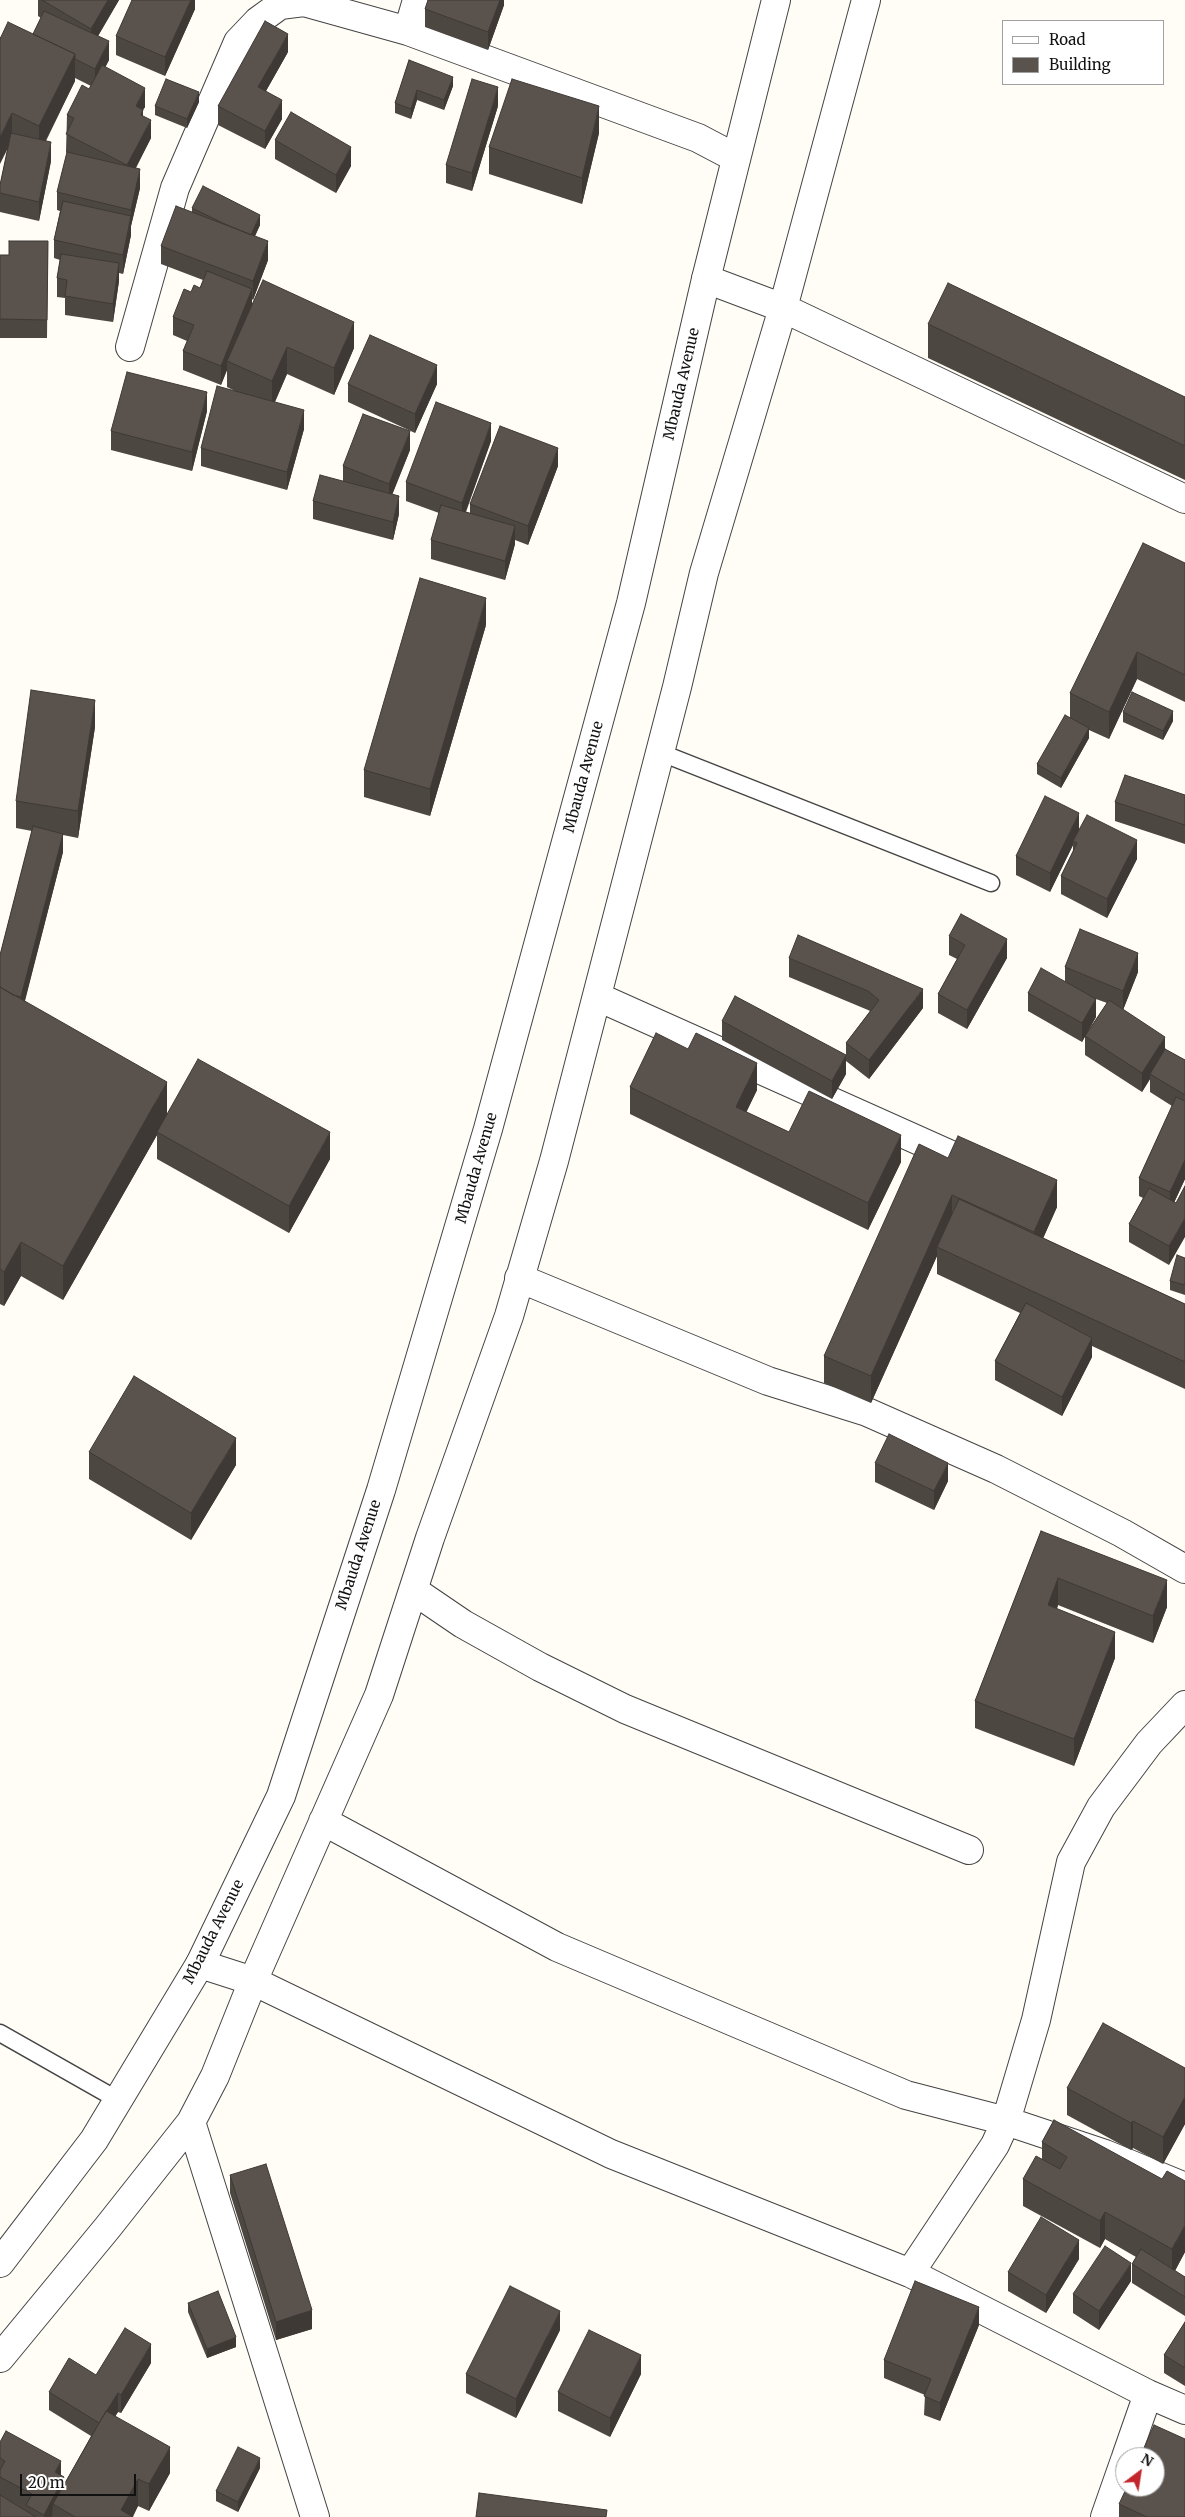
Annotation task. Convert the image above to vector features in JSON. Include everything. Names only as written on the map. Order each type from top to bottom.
[{"type":"street","points":[[408,31],[417,0]]},
{"type":"street","name":"Mbauda Avenue","points":[[0,2264],[94,2140],[200,1964],[281,1796],[386,1471],[488,1130],[626,622],[706,279],[776,0]]},
{"type":"street","points":[[0,2358],[108,2227],[190,2122],[215,2076],[253,1981],[379,1695],[508,1316],[519,1278],[598,997],[677,688],[704,574],[783,308],[866,0]]},
{"type":"street","points":[[130,347],[175,188],[238,42],[258,21],[280,6],[304,2],[408,31],[698,138],[736,158]]},
{"type":"street","points":[[706,279],[783,308],[1185,499]]},
{"type":"street","points":[[598,997],[980,1168]]},
{"type":"street","points":[[519,1278],[768,1380],[867,1412],[996,1469],[1122,1533],[1185,1569]]},
{"type":"street","points":[[414,1590],[463,1624],[540,1667],[625,1709],[969,1850]]},
{"type":"street","points":[[910,2273],[995,2145],[1006,2122],[1036,2020],[1071,1862],[1101,1807],[1149,1743],[1185,1705]]},
{"type":"street","points":[[323,1821],[557,1947],[906,2095],[1006,2122],[1105,2154],[1185,2187]]},
{"type":"street","points":[[200,1964],[253,1981],[611,2154],[910,2273],[1148,2394],[1185,2410]]},
{"type":"street","points":[[190,2122],[315,2517]]},
{"type":"street","points":[[1130,2447],[1148,2394]]},
{"type":"street","points":[[1105,2517],[1115,2489]]},
{"type":"lane","points":[[660,752],[991,883]]},
{"type":"lane","points":[[0,2033],[118,2100]]},
{"type":"building","points":[[42,0],[108,0],[91,29]]},
{"type":"building","points":[[132,0],[191,0],[165,57],[116,36]]},
{"type":"building","points":[[428,0],[500,0],[488,32],[425,9]]},
{"type":"building","points":[[44,11],[109,41],[95,69],[75,59],[75,54],[33,34]]},
{"type":"building","points":[[265,21],[288,34],[258,87],[282,100],[265,131],[218,106]]},
{"type":"building","points":[[8,22],[75,54],[39,126],[12,113],[0,137],[0,39]]},
{"type":"building","points":[[409,60],[453,77],[444,100],[417,90],[411,109],[395,103]]},
{"type":"building","points":[[102,65],[145,88],[136,106],[143,110],[141,115],[151,120],[127,165],[66,134],[74,118],[67,115],[82,85],[89,89]]},
{"type":"building","points":[[166,79],[199,92],[187,119],[155,106]]},
{"type":"building","points":[[472,79],[498,87],[472,173],[446,165]]},
{"type":"building","points":[[512,79],[599,106],[582,178],[489,147]]},
{"type":"building","points":[[291,112],[351,147],[336,175],[275,140]]},
{"type":"building","points":[[11,133],[51,142],[39,202],[0,193]]},
{"type":"building","points":[[67,152],[140,169],[131,210],[57,192]]},
{"type":"building","points":[[203,186],[260,215],[251,235],[192,208]]},
{"type":"building","points":[[63,201],[131,216],[123,255],[54,240]]},
{"type":"building","points":[[176,206],[268,241],[253,281],[161,246]]},
{"type":"building","points":[[9,241],[48,241],[47,320],[0,319],[0,255],[9,255]]},
{"type":"building","points":[[61,254],[119,263],[113,304],[65,296],[67,280],[57,278]]},
{"type":"building","points":[[207,271],[252,289],[221,366],[183,351],[194,325],[173,317],[184,289],[191,292],[194,285],[200,288]]},
{"type":"building","points":[[263,280],[354,322],[334,368],[287,347],[272,381],[227,361]]},
{"type":"building","points":[[948,283],[1185,397],[1185,446],[928,324]]},
{"type":"building","points":[[370,335],[437,365],[415,414],[348,384]]},
{"type":"building","points":[[127,372],[207,392],[192,452],[111,431]]},
{"type":"building","points":[[217,386],[304,410],[287,472],[201,448]]},
{"type":"building","points":[[436,402],[491,423],[462,503],[406,482]]},
{"type":"building","points":[[363,414],[410,431],[389,484],[343,466]]},
{"type":"building","points":[[500,426],[558,448],[528,526],[470,504]]},
{"type":"building","points":[[320,475],[399,496],[393,522],[313,501]]},
{"type":"building","points":[[441,505],[515,526],[505,561],[431,540]]},
{"type":"building","points":[[1143,543],[1185,563],[1185,675],[1137,652],[1109,712],[1070,693]]},
{"type":"building","points":[[420,578],[486,598],[430,789],[364,770]]},
{"type":"building","points":[[31,690],[95,700],[78,811],[16,801]]},
{"type":"building","points":[[1132,692],[1173,711],[1163,731],[1123,712]]},
{"type":"building","points":[[1065,715],[1089,728],[1061,778],[1037,764]]},
{"type":"building","points":[[1125,775],[1185,795],[1185,825],[1115,802]]},
{"type":"building","points":[[1045,796],[1079,813],[1050,873],[1016,856]]},
{"type":"building","points":[[1087,815],[1137,840],[1107,899],[1061,876],[1077,843],[1073,841]]},
{"type":"building","points":[[33,826],[63,834],[21,997],[13,995],[0,987],[0,955]]},
{"type":"building","points":[[961,914],[1007,939],[967,1010],[938,994],[965,945],[949,936]]},
{"type":"building","points":[[1080,929],[1138,953],[1123,991],[1065,967]]},
{"type":"building","points":[[798,935],[923,989],[869,1060],[846,1043],[879,1000],[868,991],[789,958]]},
{"type":"building","points":[[1041,968],[1096,999],[1082,1023],[1028,993]]},
{"type":"building","points":[[0,987],[167,1082],[63,1266],[21,1242],[4,1272],[0,1269]]},
{"type":"building","points":[[735,996],[846,1055],[832,1081],[722,1021]]},
{"type":"building","points":[[1109,1000],[1165,1037],[1142,1073],[1085,1036]]},
{"type":"building","points":[[656,1033],[688,1049],[696,1033],[757,1063],[736,1107],[789,1132],[809,1091],[901,1135],[868,1203],[630,1087]]},
{"type":"building","points":[[1165,1049],[1185,1060],[1185,1095],[1150,1074]]},
{"type":"building","points":[[198,1059],[330,1132],[289,1206],[157,1132]]},
{"type":"building","points":[[1176,1097],[1185,1101],[1185,1160],[1170,1192],[1139,1178]]},
{"type":"building","points":[[958,1136],[1057,1180],[1034,1232],[952,1195],[871,1376],[824,1356],[919,1144],[948,1158]]},
{"type":"building","points":[[1185,1186],[1185,1218],[1169,1246],[1129,1224],[1149,1188],[1176,1203]]},
{"type":"building","points":[[959,1199],[1185,1304],[1185,1362],[937,1247]]},
{"type":"building","points":[[1177,1255],[1185,1258],[1185,1285],[1170,1281]]},
{"type":"building","points":[[1026,1303],[1092,1338],[1062,1397],[995,1361]]},
{"type":"building","points":[[134,1376],[236,1438],[191,1513],[89,1452]]},
{"type":"building","points":[[889,1434],[948,1463],[934,1491],[875,1463]]},
{"type":"building","points":[[1041,1531],[1167,1580],[1153,1616],[1058,1578],[1048,1605],[1115,1632],[1074,1739],[975,1701]]},
{"type":"building","points":[[1103,2023],[1185,2068],[1185,2097],[1163,2137],[1133,2121],[1131,2123],[1067,2088]]},
{"type":"building","points":[[1054,2120],[1162,2179],[1167,2171],[1185,2181],[1185,2225],[1172,2249],[1105,2212],[1100,2221],[1023,2179],[1036,2156],[1060,2169],[1067,2157],[1042,2142]]},
{"type":"building","points":[[266,2164],[312,2310],[276,2322],[230,2175]]},
{"type":"building","points":[[1041,2217],[1079,2240],[1046,2295],[1008,2272]]},
{"type":"building","points":[[1105,2246],[1131,2263],[1099,2311],[1073,2294]]},
{"type":"building","points":[[1141,2249],[1185,2277],[1185,2297],[1132,2264]]},
{"type":"building","points":[[915,2281],[979,2307],[940,2403],[924,2396],[931,2379],[884,2360]]},
{"type":"building","points":[[510,2286],[560,2311],[516,2399],[466,2374]]},
{"type":"building","points":[[218,2291],[236,2337],[207,2349],[188,2303]]},
{"type":"building","points":[[1185,2322],[1185,2368],[1164,2355]]},
{"type":"building","points":[[125,2328],[151,2344],[121,2395],[118,2393],[99,2423],[49,2392],[69,2358],[96,2375]]},
{"type":"building","points":[[589,2330],[641,2355],[610,2418],[558,2392]]},
{"type":"building","points":[[106,2411],[170,2447],[149,2484],[138,2479],[121,2510],[133,2517],[75,2517],[53,2504]]},
{"type":"building","points":[[1154,2425],[1185,2439],[1185,2517],[1147,2517],[1119,2504],[1122,2497],[1165,2497],[1165,2447],[1144,2447]]},
{"type":"building","points":[[6,2431],[61,2461],[55,2472],[64,2477],[44,2515],[26,2505],[32,2494],[0,2477],[0,2470],[5,2461],[0,2458],[0,2442]]},
{"type":"building","points":[[238,2447],[260,2458],[238,2502],[216,2491]]},
{"type":"building","points":[[479,2493],[607,2510],[606,2517],[476,2517]]},
{"type":"building","points":[[0,2495],[36,2517],[0,2517]]}]
